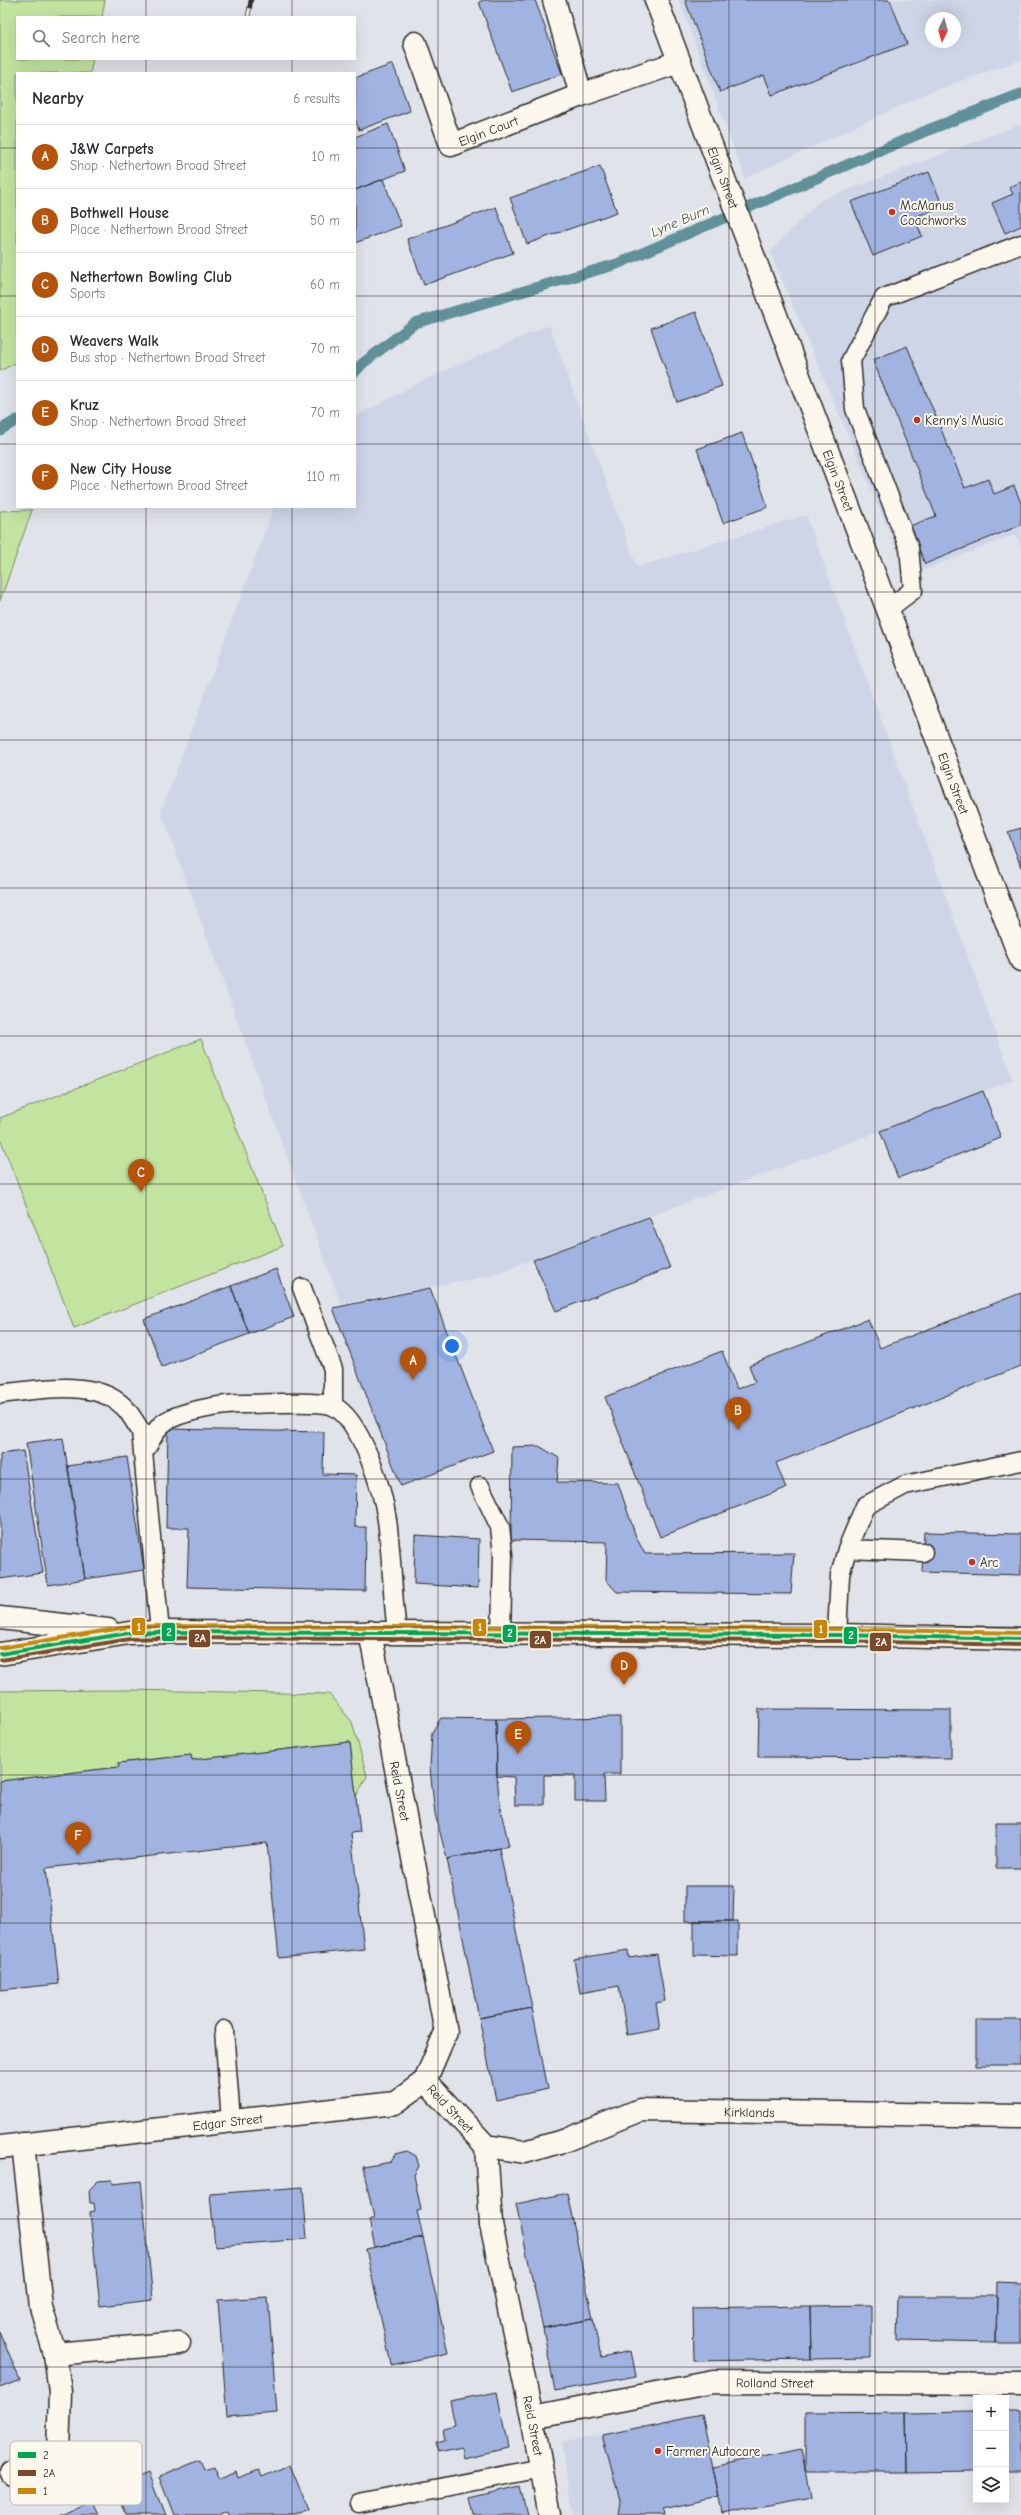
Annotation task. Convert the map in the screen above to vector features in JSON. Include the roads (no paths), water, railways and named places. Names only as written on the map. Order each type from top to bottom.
[{"type":"street","points":[[554,0],[581,95]]},
{"type":"street","name":"Elgin Street","points":[[656,0],[1021,960]]},
{"type":"street","name":"Elgin Court","points":[[415,43],[451,145],[581,95],[679,62]]},
{"type":"street","points":[[0,1618],[52,1622],[129,1633]]},
{"type":"street","points":[[0,1654],[129,1633],[160,1632],[397,1632],[1021,1639]]},
{"type":"street","name":"Reid Street","points":[[370,1632],[446,2032],[425,2081],[486,2146],[490,2224],[532,2417],[550,2515]]},
{"type":"street","name":"Edgar Street","points":[[0,2147],[395,2103],[425,2081]]},
{"type":"street","name":"Kirklands","points":[[486,2146],[525,2152],[566,2140],[640,2110],[1021,2116]]},
{"type":"street","points":[[23,2144],[40,2307],[55,2354],[60,2392],[58,2441]]},
{"type":"street","points":[[55,2354],[179,2343]]},
{"type":"street","name":"Rolland Street","points":[[532,2417],[713,2382],[1021,2384]]},
{"type":"lane","points":[[888,609],[913,590],[909,548],[855,409],[851,360],[884,298],[1021,244]]},
{"type":"lane","points":[[302,1288],[333,1369],[333,1406]]},
{"type":"lane","points":[[0,1394],[59,1387],[101,1392],[123,1406],[141,1431],[160,1632]]},
{"type":"lane","points":[[143,1453],[162,1425],[188,1413],[219,1404],[300,1403],[333,1406],[350,1422],[364,1442],[378,1486],[387,1519],[397,1632]]},
{"type":"lane","points":[[837,1636],[840,1575],[846,1549],[865,1506],[905,1485],[1021,1461]]},
{"type":"lane","points":[[480,1486],[500,1527],[503,1562],[501,1633]]},
{"type":"lane","points":[[846,1549],[923,1552]]},
{"type":"lane","points":[[224,2030],[231,2121]]},
{"type":"lane","points":[[359,2504],[542,2468]]},
{"type":"waterway","name":"Lyne Burn","points":[[356,371],[362,364],[415,323],[617,264],[928,130],[1021,94]]},
{"type":"waterway","name":"Lyne Burn","points":[[0,430],[16,421]]},
{"type":"railway","points":[[248,16],[251,0]]},
{"type":"place","name":"McManus Coachworks","points":[[892,212]]},
{"type":"place","name":"Kenny's Music","points":[[917,420]]},
{"type":"place","name":"Nethertown Bowling Club","points":[[141,1192]]},
{"type":"place","name":"J&W Carpets","points":[[413,1380]]},
{"type":"place","name":"Bothwell House","points":[[738,1430]]},
{"type":"place","name":"Arc","points":[[972,1562]]},
{"type":"place","name":"Weavers Walk","points":[[624,1685]]},
{"type":"place","name":"Kruz","points":[[518,1754]]},
{"type":"place","name":"New City House","points":[[78,1855]]},
{"type":"place","name":"Farmer Autocare","points":[[658,2451]]}]
